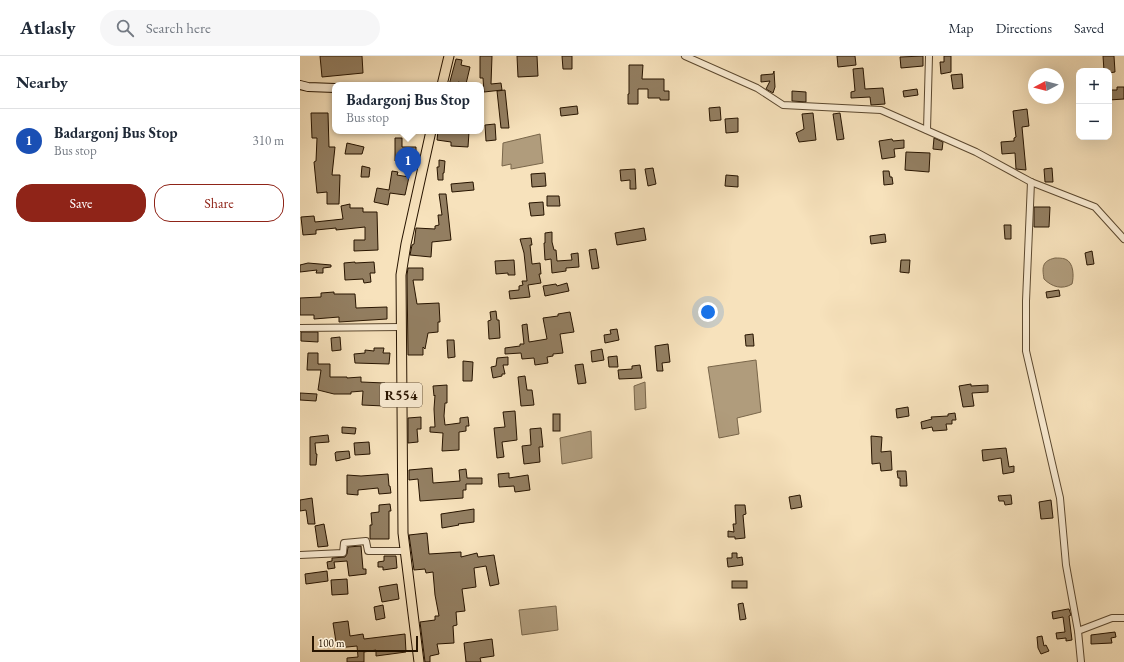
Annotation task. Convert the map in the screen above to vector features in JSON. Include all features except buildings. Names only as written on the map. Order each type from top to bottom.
[{"type":"main road","points":[[443,82],[449,56]]},
{"type":"main road","name":"R554","points":[[419,662],[403,533],[401,275],[406,244],[431,134]]},
{"type":"street","points":[[685,56],[757,88],[783,105],[881,110],[976,152],[1031,182],[1095,207],[1124,239]]},
{"type":"street","points":[[927,130],[929,56]]},
{"type":"street","points":[[300,86],[332,88]]},
{"type":"street","points":[[1031,182],[1026,301],[1026,351],[1060,498],[1066,565],[1078,631],[1080,662]]},
{"type":"street","points":[[300,328],[401,328]]},
{"type":"street","points":[[300,555],[343,553],[344,543],[366,541],[368,551],[405,551]]},
{"type":"street","points":[[1078,631],[1112,618],[1124,618]]},
{"type":"shaded area","points":[[540,134],[543,163],[511,169],[511,164],[502,166],[503,143]]},
{"type":"shaded area","points":[[1055,258],[1065,259],[1072,266],[1072,284],[1065,287],[1057,287],[1044,279],[1043,268],[1045,263]]},
{"type":"shaded area","points":[[756,360],[761,412],[737,418],[739,434],[719,438],[708,367]]},
{"type":"shaded area","points":[[645,382],[646,408],[635,410],[634,386]]},
{"type":"shaded area","points":[[591,431],[592,458],[562,464],[560,438]]},
{"type":"shaded area","points":[[556,606],[558,630],[522,635],[519,610]]},
{"type":"place","name":"Badargonj Bus Stop","points":[[408,180]]}]
